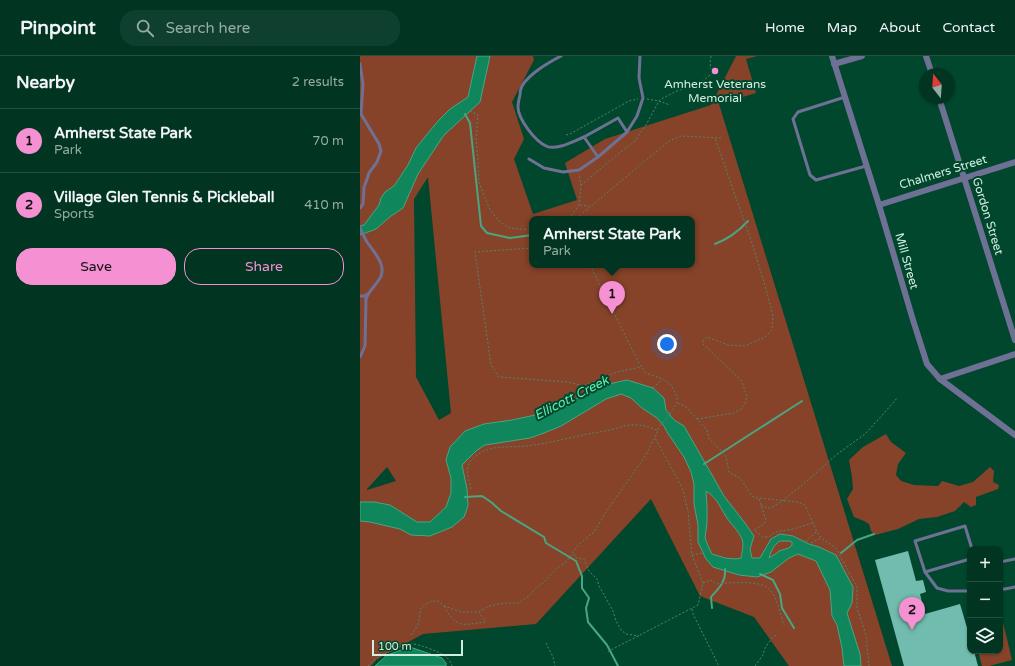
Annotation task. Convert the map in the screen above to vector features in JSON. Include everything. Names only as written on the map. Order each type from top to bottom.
[{"type":"street","name":"Mill Street","points":[[832,56],[879,204],[927,364],[940,379],[1015,436]]},
{"type":"street","points":[[834,64],[862,56]]},
{"type":"street","points":[[926,56],[930,68]]},
{"type":"street","name":"Gordon Street","points":[[941,104],[1015,340]]},
{"type":"street","name":"Chalmers Street","points":[[879,204],[1015,162]]},
{"type":"street","points":[[940,379],[1015,354]]},
{"type":"lane","points":[[561,56],[543,66],[528,78],[521,87],[518,108],[521,118],[528,130],[546,147],[562,146],[584,137],[618,118],[627,132]]},
{"type":"lane","points":[[529,159],[544,168],[563,172],[579,170],[598,157],[627,132],[637,116],[643,98],[639,78],[640,56]]},
{"type":"lane","points":[[360,64],[364,84],[361,118],[379,144],[381,151],[377,162],[369,173],[364,187],[363,204],[360,208]]},
{"type":"lane","points":[[845,97],[798,112],[793,119],[810,175],[816,180],[867,166]]},
{"type":"lane","points":[[584,137],[598,157]]},
{"type":"lane","points":[[360,228],[367,242],[380,260],[382,274],[368,293],[365,296],[360,296]]},
{"type":"lane","points":[[360,357],[365,346],[366,299],[368,293]]},
{"type":"lane","points":[[967,591],[948,591],[936,588],[925,572],[916,541],[965,526],[971,546]]},
{"type":"lane","points":[[1003,561],[1015,559]]},
{"type":"lane","points":[[925,572],[967,560]]},
{"type":"lane","points":[[1003,588],[1015,586]]},
{"type":"path","points":[[580,185],[634,142],[659,101],[677,90],[700,83],[715,71],[711,69],[711,56]]},
{"type":"path","points":[[566,135],[629,101],[643,98],[670,105]]},
{"type":"path","points":[[470,111],[478,115],[476,138],[479,183],[490,210],[499,221],[509,228],[529,230]]},
{"type":"path","points":[[579,216],[669,141],[681,136],[721,138]]},
{"type":"path","points":[[697,419],[734,413],[741,409],[745,404],[747,396],[741,380],[704,344],[703,340],[707,337],[728,344],[745,346],[765,337],[772,330],[772,316],[752,243],[715,138]]},
{"type":"path","points":[[571,216],[579,205],[579,170]]},
{"type":"path","points":[[579,205],[590,207]]},
{"type":"path","points":[[529,248],[474,252],[491,365],[499,376],[568,382],[584,386],[617,372],[642,367]]},
{"type":"path","points":[[444,606],[462,612],[479,612],[489,606],[519,603],[529,596],[556,569],[572,556],[579,544],[594,532],[606,512],[644,458],[659,427],[677,403],[678,396],[671,385],[663,379],[646,373],[638,363],[591,268]]},
{"type":"path","points":[[653,388],[663,379]]},
{"type":"path","points":[[761,505],[771,508],[784,500],[836,456],[865,434],[898,398]]},
{"type":"path","points":[[677,403],[684,406],[706,430],[709,439],[726,456],[730,472],[741,479],[752,496],[797,502],[805,505],[816,532],[821,538],[836,548],[857,587],[857,608],[866,635],[869,666]]},
{"type":"path","points":[[471,489],[467,469],[468,465],[474,457],[485,450],[497,447],[525,446],[554,441],[584,434],[612,430],[629,424],[644,425],[658,430]]},
{"type":"path","points":[[607,652],[698,606],[703,583],[692,555],[688,511],[683,490],[655,438]]},
{"type":"path","points":[[759,498],[766,520],[764,524],[754,530],[763,537],[768,537],[777,531],[813,523]]},
{"type":"path","points":[[816,532],[806,541],[809,544],[821,538]]},
{"type":"path","points":[[692,555],[703,553]]},
{"type":"path","points":[[573,554],[576,558],[584,559],[589,571],[597,578],[599,586],[621,630],[626,634],[639,636]]},
{"type":"path","points":[[703,583],[711,580],[716,584],[730,582],[759,584],[768,587],[774,596],[784,625]]},
{"type":"path","points":[[411,635],[418,625],[421,608],[432,601],[438,601],[444,606],[454,620],[461,624],[485,622],[479,612]]},
{"type":"path","points":[[692,608],[693,614],[719,666]]},
{"type":"path","points":[[755,666],[772,638],[778,634]]},
{"type":"path","points":[[368,666],[371,662],[396,648],[416,644],[446,656],[452,666]]},
{"type":"path","points":[[546,644],[556,666]]},
{"type":"shaded area","points":[[360,56],[533,56],[534,60],[512,102],[524,139],[514,159],[533,214],[577,200],[565,163],[605,139],[711,105],[736,56],[757,56],[746,59],[756,93],[719,104],[892,666],[789,666],[754,617],[700,596],[651,499],[536,624],[423,634],[377,659],[371,666],[360,666]],"holes":[[[428,177],[451,413],[439,420],[416,377],[414,199]],[[387,467],[396,481],[367,490],[367,489]]]},
{"type":"shaded area","points":[[477,56],[490,56],[480,102],[444,135],[418,174],[403,208],[376,229],[360,235],[360,226],[364,225],[379,205],[385,192],[394,186],[408,165],[416,148],[450,109],[468,97]]},
{"type":"shaded area","points":[[627,380],[653,388],[664,398],[666,410],[674,420],[684,426],[724,496],[754,536],[750,549],[752,558],[760,558],[771,539],[780,534],[793,536],[836,555],[853,587],[852,603],[847,613],[860,654],[861,666],[844,666],[837,625],[832,616],[830,590],[816,561],[798,554],[789,558],[771,572],[757,577],[739,575],[713,567],[706,559],[698,542],[698,525],[694,504],[694,484],[691,472],[684,457],[664,426],[657,418],[642,408],[631,398],[621,394],[606,399],[561,426],[544,433],[530,438],[485,445],[476,451],[462,465],[467,489],[468,506],[464,517],[452,527],[430,536],[411,535],[400,529],[360,521],[360,502],[374,502],[390,505],[417,522],[430,522],[446,507],[451,493],[451,478],[446,460],[450,447],[465,431],[484,424],[549,412],[604,385]],"holes":[[[706,491],[714,497],[729,521],[741,536],[743,544],[741,558],[725,558],[712,554],[705,538],[707,523]],[[780,541],[789,541],[792,542],[792,545],[769,558],[774,547]]]},
{"type":"shaded area","points":[[886,434],[891,442],[906,453],[898,464],[896,475],[901,481],[914,485],[938,486],[942,481],[959,486],[973,482],[990,467],[994,471],[993,482],[999,485],[998,489],[976,497],[976,505],[971,507],[964,502],[955,511],[937,517],[919,519],[898,529],[875,535],[871,531],[869,524],[854,517],[847,499],[853,489],[849,460],[863,447]]},
{"type":"shaded area","points":[[1003,622],[1012,660],[989,666],[982,666],[979,654],[1003,654]]},
{"type":"shaded area","points":[[410,647],[442,658],[446,663],[446,666],[375,666],[387,655]]},
{"type":"building","points":[[908,551],[916,581],[923,580],[926,592],[920,594],[925,614],[960,604],[967,628],[967,654],[975,654],[978,666],[904,666],[875,560]]},
{"type":"waterway","points":[[465,114],[470,123],[481,226],[487,233],[510,238],[529,235]]},
{"type":"waterway","points":[[715,244],[733,235],[748,221]]},
{"type":"waterway","points":[[704,464],[802,401]]},
{"type":"waterway","points":[[465,497],[482,496],[501,511],[544,537],[546,543],[576,561],[582,576],[582,588],[589,598],[586,608],[588,622],[607,645],[618,666]]},
{"type":"waterway","points":[[841,553],[857,540],[874,534]]},
{"type":"waterway","points":[[712,608],[711,597],[723,581],[725,569]]},
{"type":"waterway","points":[[760,574],[773,580],[780,594],[782,608],[794,628]]},
{"type":"place","name":"Amherst Veterans Memorial","points":[[715,71]]},
{"type":"place","name":"Amherst State Park","points":[[612,314]]},
{"type":"place","name":"Village Glen Tennis & Pickleball","points":[[912,630]]},
{"type":"water label","name":"Ellicott Creek","points":[[571,397]]}]
